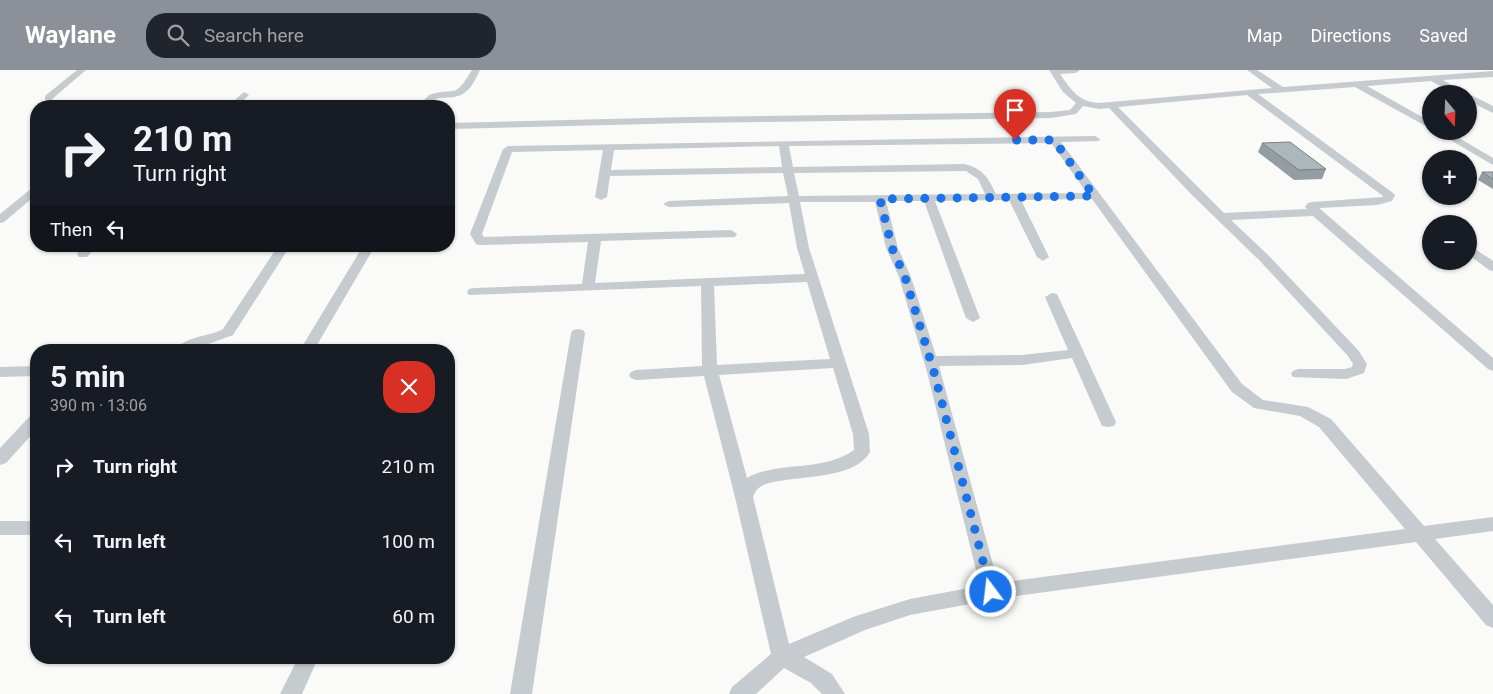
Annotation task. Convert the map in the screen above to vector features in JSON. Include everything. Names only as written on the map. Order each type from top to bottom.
[{"type":"street","points":[[48,98],[82,70]]},
{"type":"street","points":[[426,100],[432,96],[451,94],[464,90],[476,70]]},
{"type":"street","points":[[1053,71],[1076,70]]},
{"type":"street","points":[[1251,70],[1282,90]]},
{"type":"street","points":[[1053,71],[1076,101],[1088,106],[1430,77],[1493,74]]},
{"type":"street","points":[[1430,77],[1445,85]]},
{"type":"street","points":[[1357,84],[1422,121]]},
{"type":"street","points":[[1249,92],[1388,195],[1388,199],[1377,202],[1312,205],[1311,207],[1493,366]]},
{"type":"street","points":[[239,100],[244,95]]},
{"type":"street","points":[[1478,102],[1493,110]]},
{"type":"street","points":[[455,126],[688,120],[1052,115],[1073,112],[1080,104]]},
{"type":"street","points":[[1111,105],[1196,193],[1223,217],[1339,338],[1360,364],[1359,370],[1346,374],[1298,374]]},
{"type":"street","points":[[731,234],[480,241],[476,234],[508,149],[1095,139]]},
{"type":"street","points":[[1054,140],[1237,388],[1248,398],[1262,405],[1304,410],[1315,415],[1325,423],[1493,619]]},
{"type":"street","points":[[1455,140],[1493,162]]},
{"type":"street","points":[[744,497],[746,490],[753,482],[763,478],[837,466],[856,458],[862,452],[861,434],[803,248],[787,170],[784,143]]},
{"type":"street","points":[[601,197],[609,147]]},
{"type":"street","points":[[605,173],[972,168],[980,174],[992,198]]},
{"type":"street","points":[[0,220],[30,195]]},
{"type":"street","points":[[669,204],[793,199],[1094,196]]},
{"type":"street","points":[[928,198],[974,318]]},
{"type":"street","points":[[1014,198],[1043,257]]},
{"type":"street","points":[[880,199],[892,248],[905,277],[930,361],[991,592]]},
{"type":"street","points":[[1223,217],[1316,212]]},
{"type":"street","points":[[588,286],[595,238]]},
{"type":"street","points":[[193,344],[222,336],[228,332],[280,252]]},
{"type":"street","points":[[310,344],[365,252]]},
{"type":"street","points":[[1477,255],[1493,267]]},
{"type":"street","points":[[474,292],[812,278]]},
{"type":"street","points":[[708,282],[710,370],[744,497],[782,657]]},
{"type":"street","points":[[1052,297],[1108,422]]},
{"type":"street","points":[[521,694],[578,333]]},
{"type":"street","points":[[930,361],[1022,360],[1078,353]]},
{"type":"street","points":[[636,375],[839,363]]},
{"type":"street","points":[[0,372],[30,370]]},
{"type":"street","points":[[0,459],[30,426]]},
{"type":"street","points":[[740,694],[782,657],[860,623],[910,607],[991,592],[1258,554],[1493,524]]},
{"type":"street","points":[[0,528],[30,527]]},
{"type":"street","points":[[782,657],[813,672],[831,687],[834,694]]},
{"type":"street","points":[[291,694],[305,664]]},
{"type":"building","points":[[1290,142],[1326,169],[1299,170],[1262,143]]},
{"type":"building","points":[[1482,172],[1493,172],[1493,179]]},
{"type":"route","points":[[991,592],[934,372],[905,277],[892,248],[880,199],[1094,196],[1054,140],[1015,140]]}]
